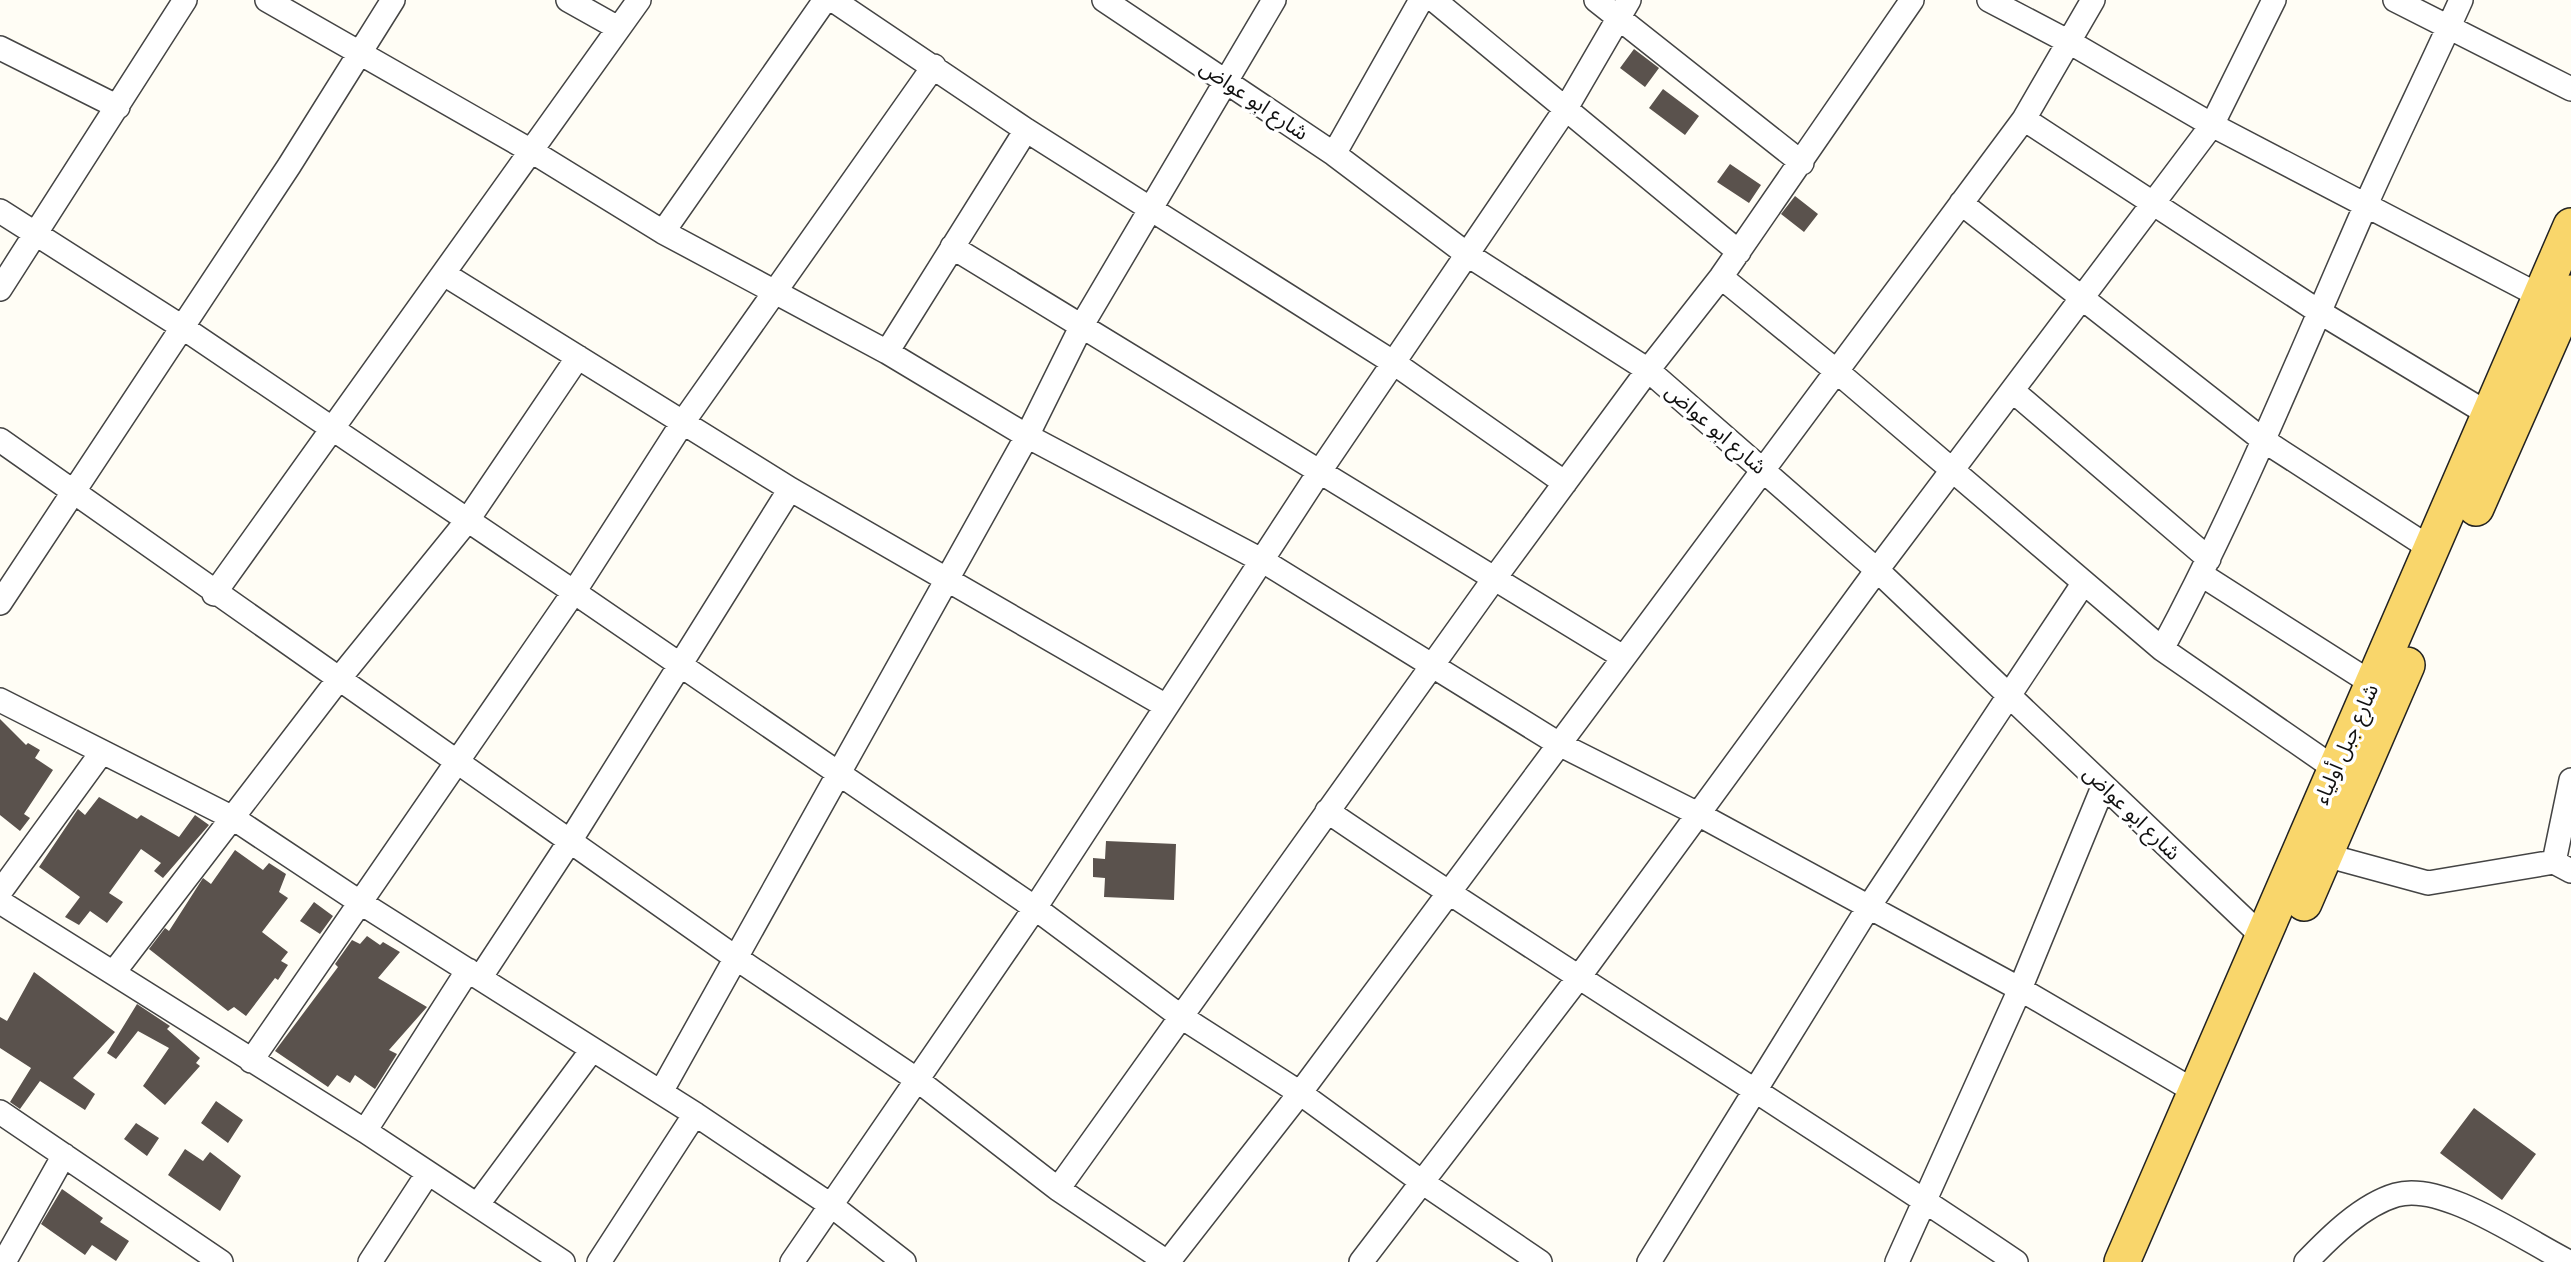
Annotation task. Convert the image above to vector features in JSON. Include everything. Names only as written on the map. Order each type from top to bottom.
[{"type":"main road","name":"شارع جبل أولياء","points":[[2147,1262],[2325,855],[2556,295],[2571,226]]},
{"type":"main road","name":"شارع جبل أولياء","points":[[2122,1262],[2264,937],[2334,768],[2490,415],[2556,295]]},
{"type":"street","points":[[0,289],[185,0]]},
{"type":"street","points":[[267,0],[533,152],[663,232],[775,289],[1027,436],[1263,561],[1559,744],[1698,814],[2020,989],[2196,1092]]},
{"type":"street","points":[[0,603],[289,166],[393,0]]},
{"type":"street","points":[[568,0],[618,28]]},
{"type":"street","points":[[214,594],[533,152],[639,0]]},
{"type":"street","points":[[663,232],[825,0]]},
{"type":"street","points":[[833,0],[1026,130],[1394,363],[1565,483]]},
{"type":"street","name":"شارع ابو عواض","points":[[1104,0],[1334,154],[1468,255],[1648,370],[1878,570],[2010,693],[2103,787],[2264,937]]},
{"type":"street","points":[[662,1092],[1027,436],[1082,325],[1274,0]]},
{"type":"street","points":[[1334,154],[1421,0]]},
{"type":"street","points":[[1434,0],[1739,252]]},
{"type":"street","points":[[1596,0],[1624,9],[1802,163]]},
{"type":"street","points":[[1058,1189],[1327,811],[1434,667],[1494,579],[1739,252],[1912,0]]},
{"type":"street","points":[[1989,0],[2071,43],[2212,125],[2365,206],[2556,295]]},
{"type":"street","points":[[0,440],[214,594],[736,958],[915,1079],[1058,1189],[1168,1262],[1300,1093],[2024,119],[2071,43],[2093,0]]},
{"type":"street","points":[[1361,1262],[1579,977],[1878,570],[2084,298],[2152,201],[2212,125],[2274,0]]},
{"type":"street","points":[[2395,0],[2571,89]]},
{"type":"street","points":[[2162,649],[2206,567],[2321,313],[2365,206],[2461,0]]},
{"type":"street","points":[[792,1262],[915,1079],[1035,908],[1320,471],[1564,110],[1624,9]]},
{"type":"street","points":[[0,48],[118,107]]},
{"type":"street","points":[[251,1061],[358,901],[574,592],[683,422],[934,66]]},
{"type":"street","points":[[2024,119],[2321,313],[2490,415]]},
{"type":"street","points":[[887,352],[1026,130]]},
{"type":"street","points":[[1961,204],[2263,440],[2432,550]]},
{"type":"street","points":[[0,211],[182,327],[332,431],[574,592],[1035,908],[1180,1016],[1300,1093],[1422,1182],[1540,1262]]},
{"type":"street","points":[[952,247],[1623,657]]},
{"type":"street","points":[[444,274],[790,489],[1166,706]]},
{"type":"street","points":[[1721,277],[1835,370],[2162,649],[2334,768]]},
{"type":"street","points":[[114,972],[338,680],[467,521],[578,357]]},
{"type":"street","points":[[2014,392],[2206,567],[2373,684]]},
{"type":"street","points":[[365,1131],[570,841],[790,489]]},
{"type":"street","points":[[1649,1262],[1754,1088],[1868,908],[2083,584]]},
{"type":"street","points":[[0,700],[233,818],[592,1051],[662,1092],[832,1206],[904,1262]]},
{"type":"street","points":[[0,892],[102,752]]},
{"type":"street","points":[[2325,855],[2428,883],[2563,866],[2571,780]]},
{"type":"street","points":[[1897,1262],[2020,989],[2103,787]]},
{"type":"street","points":[[1327,811],[1447,893],[1754,1088],[2016,1262]]},
{"type":"street","points":[[0,902],[365,1131],[563,1262]]},
{"type":"street","points":[[478,1204],[592,1051]]},
{"type":"street","points":[[0,1112],[221,1262]]},
{"type":"street","points":[[598,1262],[695,1114]]},
{"type":"street","points":[[4,1262],[64,1155]]},
{"type":"street","points":[[370,1262],[428,1173]]},
{"type":"street","points":[[2306,1262],[2372,1206],[2398,1194],[2424,1193],[2465,1205],[2569,1262]]},
{"type":"building","points":[[1634,49],[1659,68],[1645,87],[1620,68]]},
{"type":"building","points":[[1663,89],[1699,116],[1685,135],[1649,108]]},
{"type":"building","points":[[1730,164],[1761,185],[1749,203],[1717,182]]},
{"type":"building","points":[[1795,196],[1818,214],[1804,232],[1781,214]]},
{"type":"building","points":[[0,719],[26,745],[28,743],[40,750],[35,758],[53,770],[24,814],[30,818],[20,831],[0,815]]},
{"type":"building","points":[[99,797],[137,819],[141,815],[179,837],[195,815],[209,825],[163,878],[154,871],[161,863],[141,849],[109,893],[123,902],[107,923],[90,911],[79,925],[65,917],[80,897],[39,867],[78,809],[85,815]]},
{"type":"building","points":[[1106,841],[1176,844],[1174,900],[1104,897],[1105,878],[1093,877],[1093,858],[1105,859]]},
{"type":"building","points":[[235,850],[263,870],[269,863],[286,874],[279,892],[288,898],[262,932],[288,952],[281,961],[288,965],[246,1016],[234,1007],[228,1011],[149,949],[165,928],[169,931],[203,878],[211,884]]},
{"type":"building","points":[[314,902],[333,916],[320,934],[300,921]]},
{"type":"building","points":[[367,936],[380,945],[383,942],[400,952],[378,978],[427,1007],[389,1050],[397,1054],[375,1089],[355,1075],[350,1083],[337,1075],[328,1087],[275,1051],[338,967],[335,964],[352,940],[360,944]]},
{"type":"building","points":[[34,972],[115,1032],[73,1078],[95,1094],[85,1110],[40,1081],[20,1109],[10,1102],[31,1068],[0,1048],[0,1017],[7,1021]]},
{"type":"building","points":[[137,1004],[170,1026],[167,1029],[200,1058],[196,1063],[200,1066],[165,1105],[143,1086],[169,1048],[138,1031],[116,1059],[107,1053]]},
{"type":"building","points":[[216,1101],[243,1120],[228,1143],[201,1123]]},
{"type":"building","points":[[2474,1108],[2536,1154],[2502,1200],[2440,1153]]},
{"type":"building","points":[[136,1123],[159,1138],[147,1156],[124,1139]]},
{"type":"building","points":[[185,1149],[203,1161],[210,1152],[241,1176],[220,1211],[168,1175]]},
{"type":"building","points":[[62,1189],[103,1218],[100,1222],[129,1241],[116,1261],[92,1245],[85,1255],[41,1224]]}]
